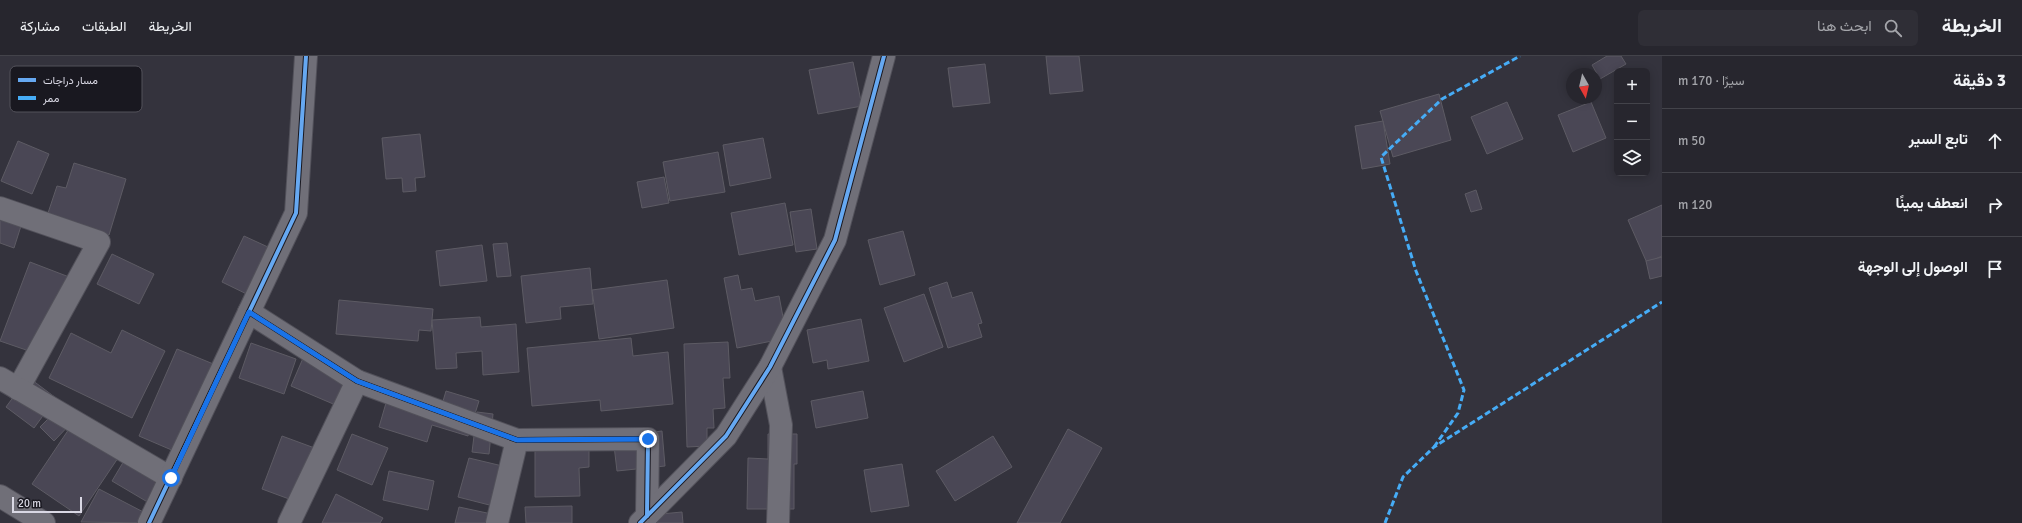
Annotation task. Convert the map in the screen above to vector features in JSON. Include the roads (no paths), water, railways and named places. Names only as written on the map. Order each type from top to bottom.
[{"type":"street","points":[[149,523],[296,213],[306,56]]},
{"type":"street","points":[[643,520],[726,436],[770,367],[835,240],[884,56]]},
{"type":"street","points":[[0,208],[99,242],[9,384],[171,478]]},
{"type":"street","points":[[249,312],[357,381],[517,440],[648,439],[643,520]]},
{"type":"street","points":[[770,367],[781,425],[778,523]]},
{"type":"street","points":[[289,523],[357,381]]},
{"type":"street","points":[[497,523],[517,440]]},
{"type":"street","points":[[0,496],[44,523]]}]
